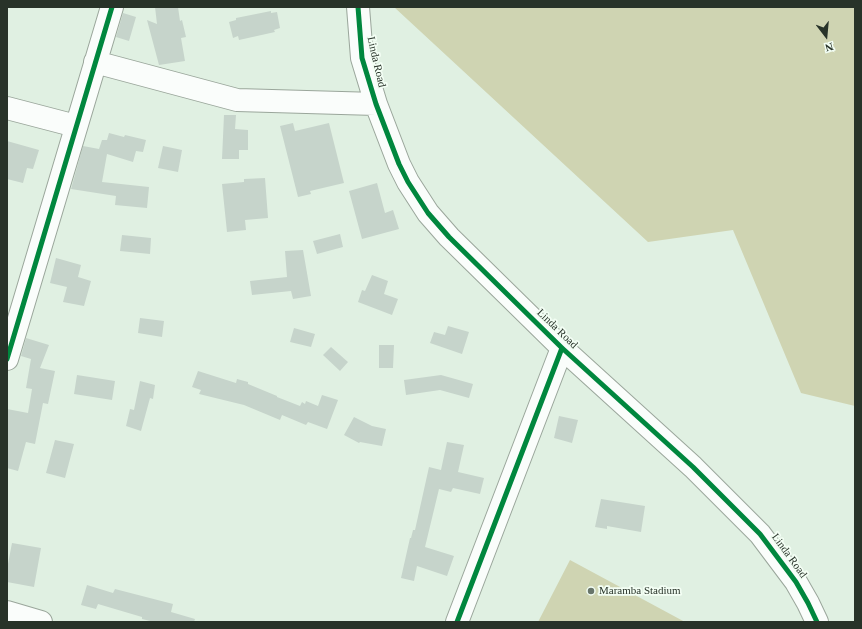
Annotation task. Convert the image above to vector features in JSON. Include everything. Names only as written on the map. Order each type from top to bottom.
[{"type":"street","points":[[7,359],[112,7]]},
{"type":"street","name":"Linda Road","points":[[358,7],[362,58],[376,104],[399,164],[411,188],[428,213],[449,238],[562,348],[693,467],[760,534],[796,582],[817,622]]},
{"type":"street","points":[[96,62],[237,100],[376,104]]},
{"type":"street","points":[[7,108],[76,126]]},
{"type":"street","points":[[457,622],[562,348]]},
{"type":"street","points":[[7,612],[41,622]]},
{"type":"green space","points":[[394,7],[855,7],[855,406],[801,393],[733,230],[648,242]]},
{"type":"green space","name":"Maramba Stadium","points":[[570,560],[685,622],[538,622]]},
{"type":"building","points":[[155,7],[178,7],[180,21],[182,20],[186,37],[181,38],[185,61],[159,65],[147,20],[157,24]]},
{"type":"building","points":[[271,11],[271,13],[277,12],[280,28],[274,30],[275,32],[239,40],[238,36],[233,38],[229,22],[236,20],[236,18]]},
{"type":"building","points":[[123,13],[136,17],[129,41],[116,37]]},
{"type":"building","points":[[224,115],[236,115],[235,129],[248,130],[248,150],[239,150],[239,159],[222,159]]},
{"type":"building","points":[[293,123],[295,131],[329,123],[344,183],[310,191],[311,194],[298,197],[280,126]]},
{"type":"building","points":[[109,133],[146,140],[143,152],[136,151],[133,162],[107,154],[102,182],[149,187],[147,208],[115,205],[116,196],[71,189],[83,146],[99,149],[102,140],[107,140]]},
{"type":"building","points":[[7,141],[39,150],[33,169],[27,168],[23,183],[7,179]]},
{"type":"building","points":[[163,146],[182,150],[178,172],[158,168]]},
{"type":"building","points":[[265,178],[268,218],[245,220],[246,230],[227,232],[222,184],[244,182],[244,179]]},
{"type":"building","points":[[377,183],[385,213],[393,210],[399,229],[362,239],[349,191]]},
{"type":"building","points":[[340,234],[343,247],[317,254],[313,241]]},
{"type":"building","points":[[122,235],[151,238],[150,254],[120,251]]},
{"type":"building","points":[[303,250],[311,296],[293,299],[291,291],[252,295],[250,281],[287,277],[285,251]]},
{"type":"building","points":[[56,258],[81,265],[78,277],[91,281],[84,306],[63,302],[67,287],[50,283]]},
{"type":"building","points":[[372,275],[388,281],[384,294],[398,299],[392,315],[358,302],[362,290],[365,291]]},
{"type":"building","points":[[140,318],[164,321],[162,337],[138,333]]},
{"type":"building","points":[[448,326],[469,332],[462,354],[430,343],[434,332],[445,335]]},
{"type":"building","points":[[294,328],[315,334],[311,347],[290,342]]},
{"type":"building","points":[[26,338],[49,345],[40,368],[55,371],[48,404],[43,403],[35,444],[26,442],[18,471],[7,468],[7,409],[28,413],[32,389],[26,388],[31,359],[21,356]]},
{"type":"building","points":[[379,345],[394,345],[393,368],[379,368]]},
{"type":"building","points":[[331,347],[348,362],[340,371],[323,355]]},
{"type":"building","points":[[198,371],[236,383],[237,379],[248,382],[248,384],[300,406],[302,402],[305,404],[306,401],[318,406],[322,395],[338,400],[327,429],[308,422],[306,425],[282,415],[280,420],[244,405],[199,394],[201,390],[192,387]]},
{"type":"building","points":[[77,375],[115,381],[112,400],[74,394]]},
{"type":"building","points":[[441,375],[473,384],[469,398],[440,390],[406,395],[404,380]]},
{"type":"building","points":[[140,381],[155,385],[153,399],[150,398],[141,431],[126,426],[130,409],[134,410]]},
{"type":"building","points":[[559,416],[578,420],[572,443],[554,438]]},
{"type":"building","points":[[354,417],[372,426],[386,429],[382,446],[359,443],[344,435]]},
{"type":"building","points":[[55,440],[74,444],[65,478],[46,473]]},
{"type":"building","points":[[447,442],[464,445],[458,472],[484,478],[480,494],[453,488],[451,492],[439,489],[425,547],[454,556],[447,576],[417,566],[414,581],[401,578],[410,538],[413,530],[415,530],[429,467],[441,470]]},
{"type":"building","points":[[601,499],[645,506],[641,532],[607,526],[607,529],[595,527]]},
{"type":"building","points":[[12,543],[41,548],[34,587],[7,582],[7,569]]},
{"type":"building","points":[[87,585],[113,593],[115,589],[173,604],[171,612],[195,619],[194,622],[154,622],[98,604],[96,609],[81,605]]},
{"type":"cycle path","points":[[7,359],[112,7]]},
{"type":"cycle path","points":[[358,7],[362,58],[376,104],[399,164],[408,182],[428,213],[449,237],[562,348],[693,467],[760,534],[796,582],[817,622]]},
{"type":"cycle path","points":[[457,622],[562,348]]},
{"type":"place","name":"Maramba Stadium","points":[[591,591]]}]
